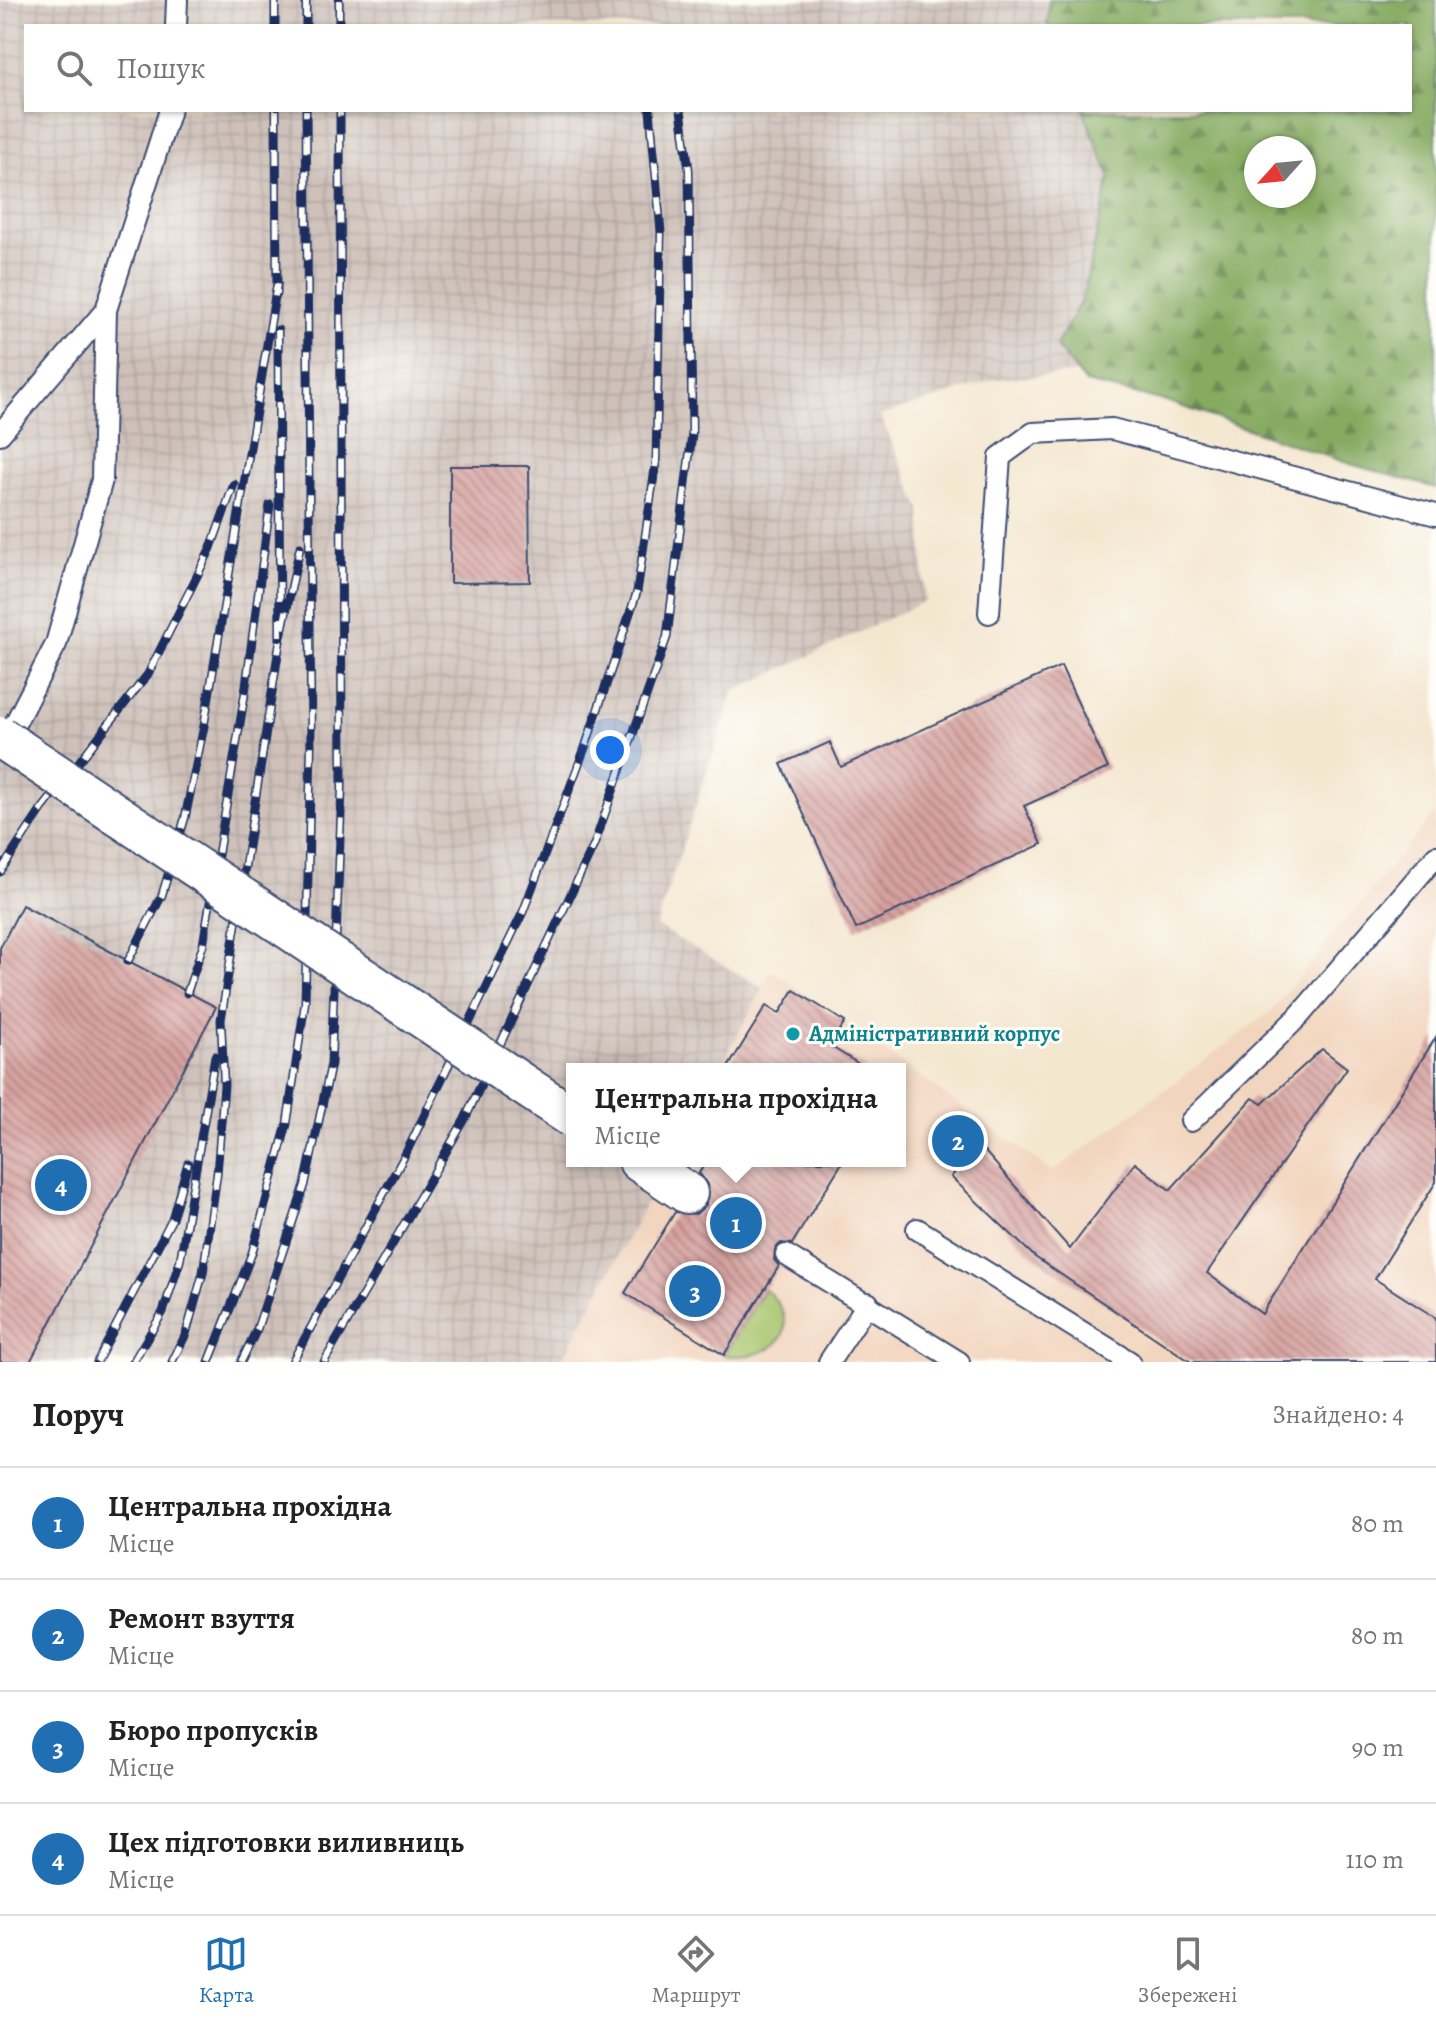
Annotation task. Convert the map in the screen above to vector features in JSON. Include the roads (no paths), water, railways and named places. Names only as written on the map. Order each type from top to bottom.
[{"type":"street","points":[[0,737],[566,1113]]},
{"type":"street","points":[[648,1167],[687,1193]]},
{"type":"lane","points":[[176,24],[177,0]]},
{"type":"lane","points":[[0,752],[56,644],[102,480],[106,310],[169,112]]},
{"type":"lane","points":[[0,434],[106,310]]},
{"type":"lane","points":[[989,613],[1000,457],[1033,433],[1112,429],[1436,515]]},
{"type":"lane","points":[[1191,1121],[1299,1016],[1436,856]]},
{"type":"lane","points":[[917,1229],[1130,1362]]},
{"type":"lane","points":[[786,1255],[959,1362]]},
{"type":"lane","points":[[829,1362],[868,1303]]},
{"type":"railway","points":[[275,0],[275,24]]},
{"type":"railway","points":[[306,0],[306,24]]},
{"type":"railway","points":[[339,0],[339,24]]},
{"type":"railway","points":[[276,112],[277,294]]},
{"type":"railway","points":[[209,1362],[252,1253],[287,1124],[305,1003],[311,747],[306,112]]},
{"type":"railway","points":[[241,1362],[257,1329],[305,1185],[331,1064],[342,788],[340,112]]},
{"type":"railway","points":[[292,1362],[406,1153],[523,912],[586,745],[637,592],[656,462],[661,232],[650,112]]},
{"type":"railway","points":[[324,1362],[465,1119],[594,845],[667,637],[692,434],[689,170],[681,112]]},
{"type":"railway","points":[[128,961],[162,895],[185,818],[204,726],[277,284]]},
{"type":"railway","points":[[278,330],[280,641],[300,547]]},
{"type":"railway","points":[[0,872],[42,809],[148,674],[211,548],[234,484]]},
{"type":"railway","points":[[187,993],[203,945],[245,693],[270,505]]},
{"type":"railway","points":[[172,1362],[186,1334],[203,1273],[217,1174],[224,1085],[221,1020],[280,641]]},
{"type":"railway","points":[[133,1362],[163,1312],[180,1261],[215,1056]]},
{"type":"railway","points":[[97,1362],[172,1219],[188,1163]]},
{"type":"place","name":"Адміністративний корпус","points":[[793,1034]]},
{"type":"place","name":"Ремонт взуття","points":[[958,1141]]},
{"type":"place","name":"Цех підготовки виливниць","points":[[61,1185]]},
{"type":"place","name":"Центральна прохідна","points":[[736,1223]]},
{"type":"place","name":"Бюро пропусків","points":[[695,1291]]}]
